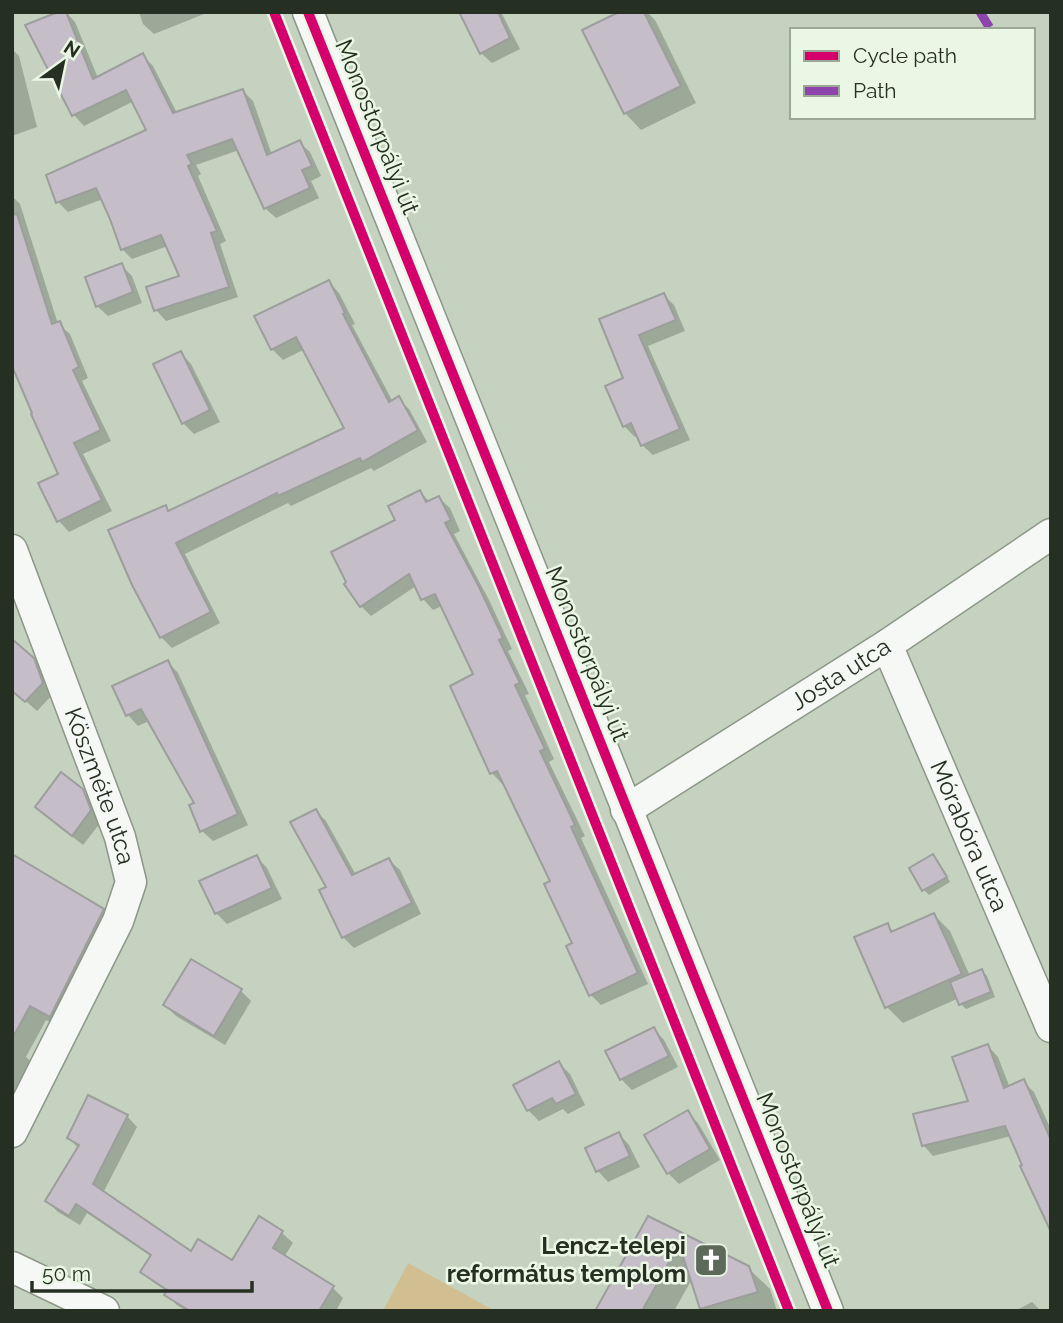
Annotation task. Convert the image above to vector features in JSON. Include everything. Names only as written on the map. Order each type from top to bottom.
[{"type":"street","name":"Monostorpályi út","points":[[308,12],[827,1310]]},
{"type":"street","name":"Josta utca","points":[[626,810],[887,645],[1051,534]]},
{"type":"street","name":"Köszméte utca","points":[[12,550],[120,837],[131,882],[118,921],[12,1132]]},
{"type":"street","name":"Mórabóra utca","points":[[887,645],[1051,1027]]},
{"type":"street","points":[[12,1267],[104,1311]]},
{"type":"shaded area","points":[[408,1263],[495,1311],[383,1311]]},
{"type":"building","points":[[58,12],[66,12],[93,79],[143,53],[173,113],[243,89],[267,155],[300,140],[312,166],[302,170],[310,188],[264,209],[232,139],[187,155],[192,164],[188,166],[217,231],[211,233],[229,287],[154,311],[146,287],[179,276],[161,235],[121,250],[96,188],[56,203],[46,175],[146,130],[126,90],[72,116],[25,25]]},
{"type":"building","points":[[459,12],[498,12],[510,38],[480,54]]},
{"type":"building","points":[[619,12],[644,12],[681,86],[624,114],[582,30]]},
{"type":"building","points":[[17,214],[52,324],[60,321],[79,367],[73,370],[101,430],[74,443],[102,500],[57,522],[38,483],[58,474],[12,366],[12,215]]},
{"type":"building","points":[[122,263],[133,292],[96,307],[85,277]]},
{"type":"building","points":[[329,280],[345,313],[343,314],[389,402],[399,396],[418,430],[362,462],[360,458],[278,496],[277,493],[176,543],[211,612],[160,638],[132,585],[108,530],[166,505],[168,511],[344,428],[296,337],[271,350],[254,316]]},
{"type":"building","points":[[664,293],[676,320],[639,335],[680,429],[641,446],[631,423],[623,427],[605,386],[623,378],[599,319]]},
{"type":"building","points":[[181,351],[210,410],[182,424],[153,364]]},
{"type":"building","points":[[420,490],[426,502],[439,496],[451,520],[445,523],[503,638],[499,640],[520,683],[515,685],[545,749],[540,751],[575,825],[571,827],[638,973],[589,996],[566,946],[572,943],[544,884],[550,881],[497,771],[490,774],[450,686],[473,674],[435,594],[421,600],[409,574],[360,607],[344,584],[346,582],[331,552],[395,520],[388,506]]},
{"type":"building","points":[[12,639],[34,658],[43,683],[25,702],[12,691]]},
{"type":"building","points":[[168,660],[238,814],[200,832],[189,805],[194,803],[141,709],[126,716],[112,686]]},
{"type":"building","points":[[61,772],[83,789],[91,810],[72,836],[35,807]]},
{"type":"building","points":[[316,809],[352,875],[389,858],[412,903],[342,938],[319,890],[326,887],[290,822]]},
{"type":"building","points":[[12,854],[104,909],[50,1017],[30,1006],[12,1039]]},
{"type":"building","points":[[933,854],[947,877],[922,891],[909,868]]},
{"type":"building","points":[[257,855],[272,888],[215,914],[199,881]]},
{"type":"building","points":[[934,913],[962,974],[885,1008],[854,937],[888,923],[891,932]]},
{"type":"building","points":[[191,959],[242,989],[214,1036],[163,1005]]},
{"type":"building","points":[[982,969],[991,992],[959,1005],[950,982]]},
{"type":"building","points":[[654,1027],[669,1056],[620,1080],[605,1051]]},
{"type":"building","points":[[988,1044],[1004,1088],[1024,1079],[1051,1140],[1051,1232],[1020,1166],[1022,1165],[1005,1126],[922,1146],[913,1114],[968,1101],[952,1057]]},
{"type":"building","points":[[559,1061],[576,1094],[556,1104],[552,1098],[527,1111],[513,1085]]},
{"type":"building","points":[[88,1095],[128,1115],[93,1184],[191,1251],[198,1239],[232,1260],[259,1216],[283,1231],[273,1248],[334,1286],[319,1311],[190,1311],[164,1295],[167,1290],[140,1272],[151,1255],[76,1204],[69,1216],[45,1201],[79,1145],[67,1138]]},
{"type":"building","points":[[688,1110],[710,1149],[667,1174],[644,1135]]},
{"type":"building","points":[[619,1132],[630,1156],[596,1172],[585,1148]]},
{"type":"building","name":"Lencz-telepi református templom","points":[[648,1216],[749,1266],[758,1292],[700,1309],[679,1244],[642,1311],[595,1311]]},
{"type":"marked path","points":[[980,12],[990,28]]},
{"type":"cycle path","points":[[274,12],[789,1311]]},
{"type":"cycle path","points":[[308,12],[828,1311]]},
{"type":"place","name":"Lencz-telepi református templom","points":[[711,1260]]}]
